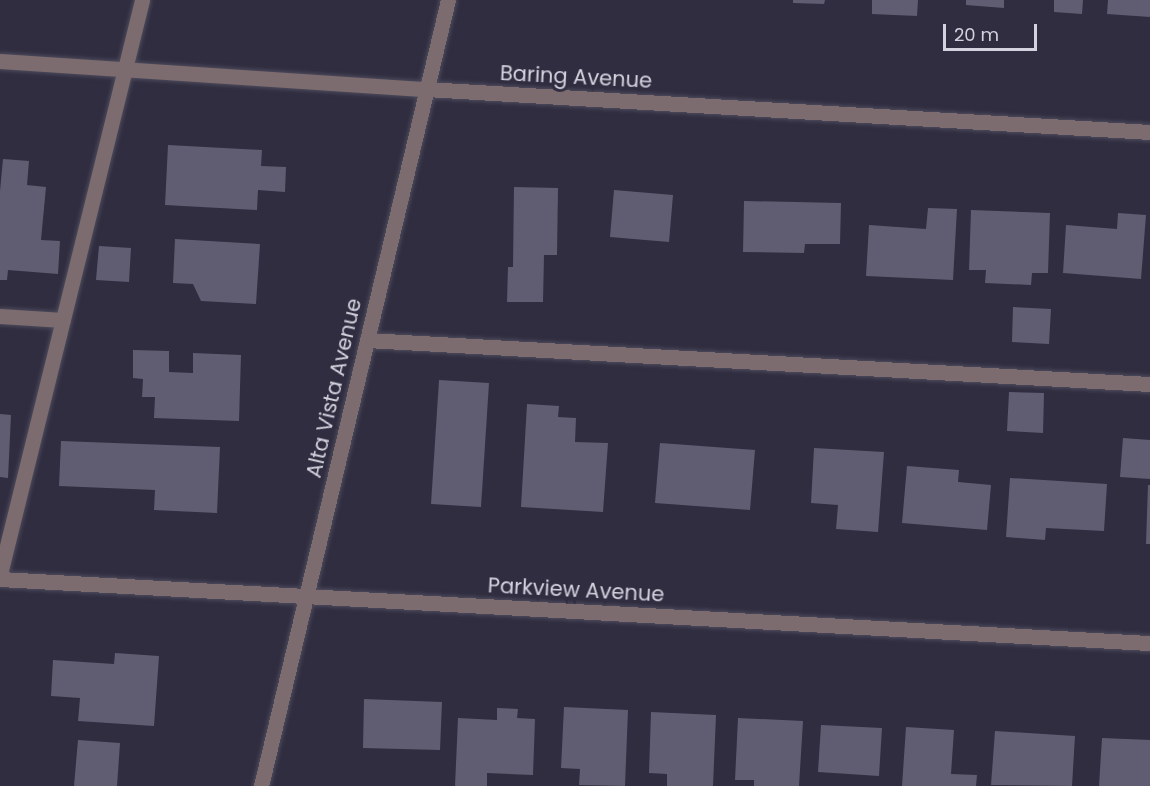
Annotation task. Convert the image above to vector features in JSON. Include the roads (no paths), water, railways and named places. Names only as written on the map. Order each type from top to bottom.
[{"type":"street","points":[[0,574],[142,0]]},
{"type":"street","name":"Alta Vista Avenue","points":[[261,786],[448,0]]},
{"type":"street","name":"Baring Avenue","points":[[0,61],[1150,132]]},
{"type":"street","points":[[0,316],[63,320]]},
{"type":"street","points":[[367,340],[1150,384]]},
{"type":"street","name":"Parkview Avenue","points":[[0,579],[1150,644]]}]
